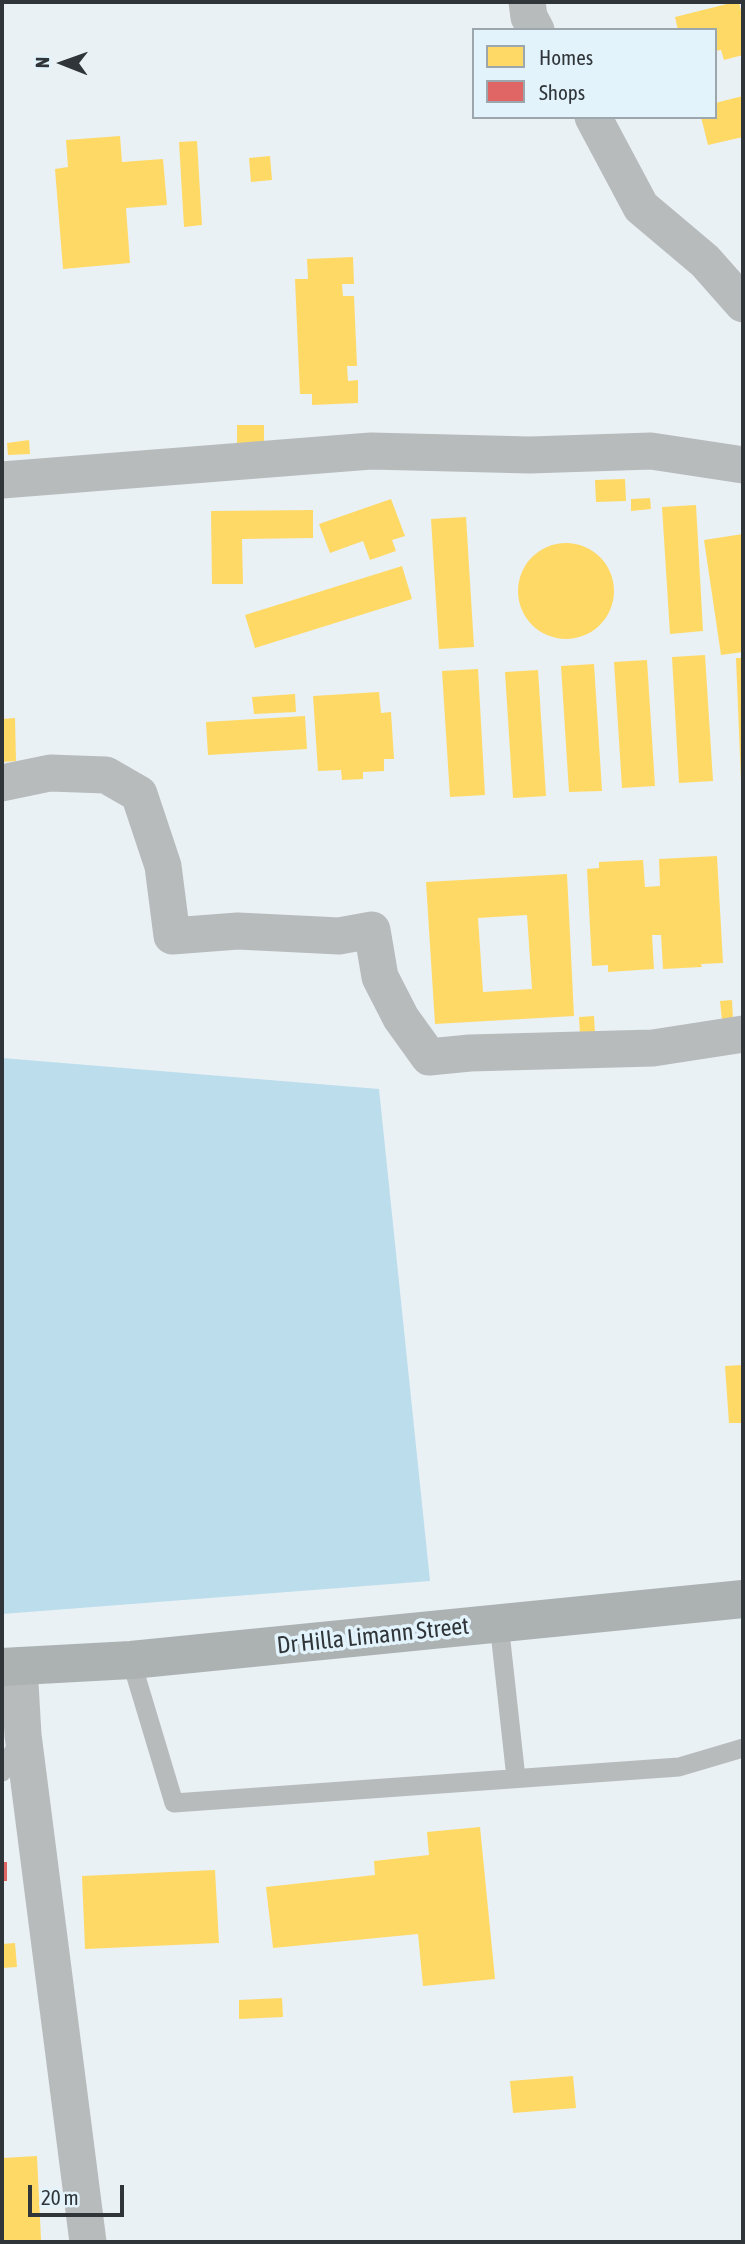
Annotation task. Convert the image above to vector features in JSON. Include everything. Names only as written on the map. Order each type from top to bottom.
[{"type":"highway","name":"Dr Hilla Limann Street","points":[[10,1666],[131,1660],[743,1599]]},
{"type":"street","points":[[527,2],[529,17],[535,28]]},
{"type":"street","points":[[594,119],[641,207],[705,261],[743,304]]},
{"type":"street","points":[[2,480],[371,451],[530,456],[651,451],[743,465]]},
{"type":"street","points":[[2,783],[50,773],[106,775],[139,794],[163,866],[172,936],[238,931],[339,936],[372,930],[380,977],[401,1018],[429,1057],[470,1053],[653,1048],[743,1034]]},
{"type":"street","points":[[10,1666],[23,1735],[88,2242]]},
{"type":"lane","points":[[499,1623],[516,1779]]},
{"type":"lane","points":[[131,1660],[174,1803],[679,1767],[743,1748]]},
{"type":"lane","points":[[2,1772],[23,1735]]},
{"type":"shaded area","points":[[2,1058],[379,1089],[430,1581],[2,1614]]},
{"type":"building: Homes","points":[[739,2],[743,20],[743,55],[724,60],[721,50],[717,51],[717,28],[678,28],[675,17]]},
{"type":"building: Homes","points":[[743,96],[743,137],[708,145],[702,119],[717,119],[717,102]]},
{"type":"building: Homes","points":[[120,136],[122,162],[163,159],[167,205],[126,208],[130,263],[63,269],[55,169],[68,167],[66,140]]},
{"type":"building: Homes","points":[[197,141],[202,225],[184,227],[179,142]]},
{"type":"building: Homes","points":[[270,156],[272,180],[251,182],[249,158]]},
{"type":"building: Homes","points":[[353,257],[354,284],[342,284],[343,296],[354,296],[357,366],[347,366],[348,381],[358,380],[358,403],[312,405],[312,394],[300,394],[295,279],[308,279],[307,259]]},
{"type":"building: Homes","points":[[237,425],[264,425],[264,443],[237,443]]},
{"type":"building: Homes","points":[[29,440],[30,454],[8,455],[7,443]]},
{"type":"building: Homes","points":[[625,479],[626,501],[596,502],[595,480]]},
{"type":"building: Homes","points":[[650,498],[651,509],[631,511],[631,499]]},
{"type":"building: Homes","points":[[391,499],[405,536],[392,540],[396,551],[370,560],[363,541],[330,553],[319,524]]},
{"type":"building: Homes","points":[[696,505],[703,631],[670,634],[662,507]]},
{"type":"building: Homes","points":[[313,510],[313,538],[242,539],[243,584],[212,584],[211,511]]},
{"type":"building: Homes","points":[[466,517],[474,647],[439,649],[431,519]]},
{"type":"building: Homes","points":[[743,534],[743,652],[721,655],[704,540]]},
{"type":"building: Homes","points":[[566,543],[584,547],[600,557],[610,573],[614,591],[610,609],[600,625],[584,635],[566,639],[548,635],[532,625],[522,609],[518,591],[522,573],[532,557],[548,547]]},
{"type":"building: Homes","points":[[402,566],[412,599],[255,648],[245,615]]},
{"type":"building: Homes","points":[[705,655],[713,781],[679,783],[672,657]]},
{"type":"building: Homes","points":[[736,658],[743,658],[743,782],[741,782]]},
{"type":"building: Homes","points":[[647,660],[655,786],[622,788],[614,662]]},
{"type":"building: Homes","points":[[594,664],[602,791],[569,792],[561,666]]},
{"type":"building: Homes","points":[[478,669],[485,795],[450,797],[442,671]]},
{"type":"building: Homes","points":[[538,670],[546,796],[513,798],[505,672]]},
{"type":"building: Homes","points":[[379,692],[381,713],[391,712],[394,759],[384,759],[384,771],[363,772],[363,779],[342,780],[341,770],[318,771],[313,696]]},
{"type":"building: Homes","points":[[295,694],[296,712],[254,714],[252,697]]},
{"type":"building: Homes","points":[[305,716],[307,749],[208,755],[206,722]]},
{"type":"building: Homes","points":[[15,718],[16,761],[2,762],[2,719]]},
{"type":"building: Homes","points":[[717,856],[723,963],[663,969],[661,935],[652,935],[654,969],[608,972],[608,965],[592,966],[587,869],[599,868],[599,862],[643,860],[645,887],[660,886],[659,859]]},
{"type":"building: Homes","points":[[567,874],[574,1016],[435,1024],[426,882]],"holes":[[[527,915],[532,989],[483,992],[478,918]]]},
{"type":"building: Homes","points":[[732,1000],[733,1019],[722,1020],[720,1001]]},
{"type":"building: Homes","points":[[594,1016],[595,1033],[580,1034],[579,1017]]},
{"type":"building: Homes","points":[[743,1365],[743,1423],[729,1423],[725,1366]]},
{"type":"building: Homes","points":[[480,1827],[495,1979],[423,1986],[418,1934],[273,1948],[266,1887],[375,1875],[374,1861],[429,1855],[427,1832]]},
{"type":"building: Homes","points":[[215,1870],[219,1943],[85,1949],[82,1876]]},
{"type":"building: Homes","points":[[15,1943],[17,1967],[2,1968],[2,1944]]},
{"type":"building: Homes","points":[[282,1998],[283,2017],[239,2019],[239,2000]]},
{"type":"building: Homes","points":[[573,2076],[576,2108],[513,2113],[510,2081]]},
{"type":"building: Homes","points":[[37,2156],[41,2240],[2,2242],[2,2158]]},
{"type":"building: Shops","points":[[2,1862],[7,1862],[7,1881],[2,1881]]}]
